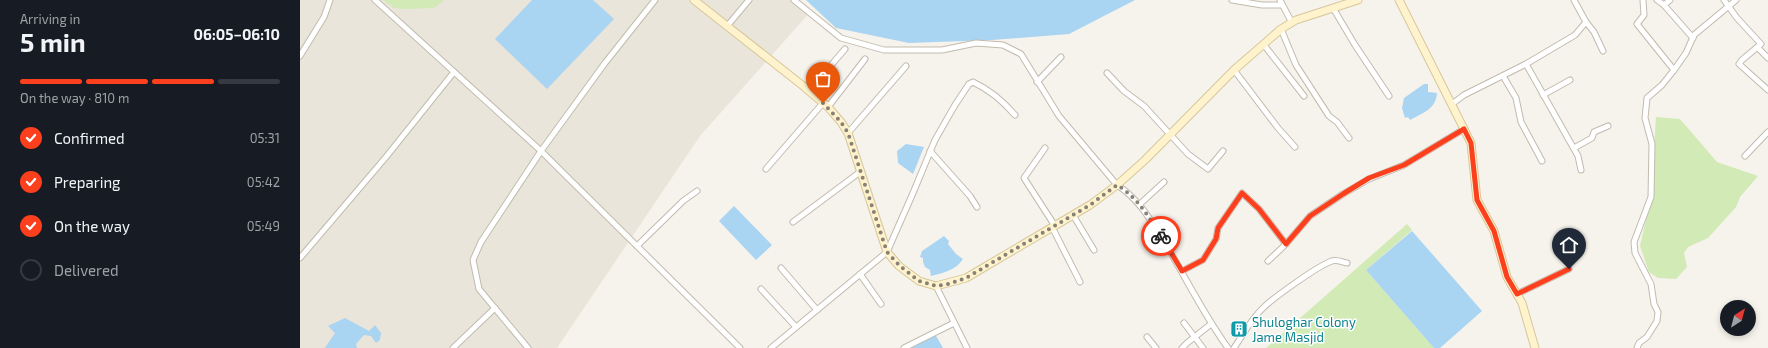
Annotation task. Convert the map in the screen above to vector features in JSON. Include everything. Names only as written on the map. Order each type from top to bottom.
[{"type":"main road","points":[[694,0],[825,105],[848,133],[887,252],[900,266],[919,281],[936,286],[966,278],[1073,215],[1117,185],[1170,135],[1234,70],[1281,29],[1292,23],[1358,0]]},
{"type":"main road","points":[[1399,0],[1471,143],[1477,200],[1494,231],[1507,277],[1522,303],[1535,348]]},
{"type":"street","points":[[300,56],[324,17],[330,0]]},
{"type":"street","points":[[375,0],[541,151],[740,348]]},
{"type":"street","points":[[528,348],[479,289],[473,260],[481,242],[541,151],[605,63],[655,0]]},
{"type":"street","points":[[728,26],[749,0]]},
{"type":"street","points":[[794,0],[842,38],[884,50],[942,50],[976,44],[1003,45],[1021,54],[1059,116],[1117,185],[1140,204],[1182,271],[1211,324],[1228,348]]},
{"type":"street","points":[[1232,0],[1262,5],[1281,2],[1292,23]]},
{"type":"street","points":[[1574,0],[1586,22],[1594,32],[1603,51]]},
{"type":"street","points":[[1643,0],[1644,14],[1637,24],[1674,70]]},
{"type":"street","points":[[1657,0],[1664,5],[1693,38]]},
{"type":"street","points":[[1664,5],[1670,0]]},
{"type":"street","points":[[1724,0],[1761,44],[1739,64],[1768,90]]},
{"type":"street","points":[[1637,348],[1639,343],[1647,337],[1656,321],[1658,312],[1654,304],[1651,284],[1635,253],[1634,242],[1651,197],[1652,144],[1645,118],[1647,98],[1662,85],[1674,70],[1686,53],[1694,35],[1736,0]]},
{"type":"street","points":[[1333,8],[1388,96]]},
{"type":"street","points":[[1452,104],[1464,95],[1526,64],[1575,35],[1586,22]]},
{"type":"street","points":[[1281,29],[1296,65],[1329,116],[1337,122],[1349,138]]},
{"type":"street","points":[[1264,45],[1304,96]]},
{"type":"street","points":[[1758,48],[1768,58]]},
{"type":"street","points":[[809,91],[845,50]]},
{"type":"street","points":[[1037,82],[1061,57]]},
{"type":"street","points":[[766,169],[865,59]]},
{"type":"street","points":[[1526,64],[1574,148],[1578,156],[1581,170]]},
{"type":"street","points":[[848,133],[906,66]]},
{"type":"street","points":[[1234,70],[1278,128],[1295,147]]},
{"type":"street","points":[[300,258],[386,157],[454,72]]},
{"type":"street","points":[[1108,73],[1124,91],[1144,106],[1188,154],[1208,169],[1223,151]]},
{"type":"street","points":[[1503,76],[1516,98],[1521,122],[1542,161]]},
{"type":"street","points":[[1543,95],[1570,80]]},
{"type":"street","points":[[771,348],[887,252],[935,140],[969,84],[973,82],[994,95],[1015,115]]},
{"type":"street","points":[[1763,86],[1768,82]]},
{"type":"street","points":[[1574,148],[1592,138],[1594,132],[1608,126]]},
{"type":"street","points":[[1268,261],[1286,244],[1310,216],[1369,178],[1404,165],[1464,129]]},
{"type":"street","points":[[1745,156],[1768,132]]},
{"type":"street","points":[[1045,148],[1024,178],[1053,226],[1080,282]]},
{"type":"street","points":[[930,151],[970,196],[977,207]]},
{"type":"street","points":[[793,222],[860,172]]},
{"type":"street","points":[[1140,204],[1164,182]]},
{"type":"street","points":[[637,246],[684,201],[697,191]]},
{"type":"street","points":[[1182,271],[1203,260],[1216,239],[1218,228],[1242,193],[1259,209],[1286,244]]},
{"type":"street","points":[[1073,215],[1094,250]]},
{"type":"street","points":[[1234,348],[1262,308],[1331,261],[1336,260],[1347,263]]},
{"type":"street","points":[[781,268],[817,310]]},
{"type":"street","points":[[1517,294],[1569,269]]},
{"type":"street","points":[[860,274],[881,304]]},
{"type":"street","points":[[936,286],[967,348]]},
{"type":"street","points":[[761,289],[796,327]]},
{"type":"street","points":[[453,348],[495,308]]},
{"type":"street","points":[[904,348],[954,323]]},
{"type":"street","points":[[1184,323],[1203,348]]},
{"type":"street","points":[[1182,348],[1211,324]]},
{"type":"street","points":[[1147,336],[1156,348]]},
{"type":"shaded area","points":[[300,0],[799,0],[811,11],[700,136],[557,348],[300,348]]},
{"type":"green space","points":[[383,0],[444,0],[434,8],[406,9],[394,8]]},
{"type":"green space","points":[[1656,117],[1680,119],[1717,162],[1758,176],[1740,197],[1736,207],[1708,238],[1688,247],[1684,253],[1687,267],[1676,279],[1658,278],[1649,272],[1640,246],[1651,197]]},
{"type":"green space","points":[[1407,224],[1412,230],[1366,270],[1434,348],[1266,348]]},
{"type":"water","points":[[532,0],[593,0],[614,19],[547,89],[495,39]]},
{"type":"water","points":[[806,0],[1135,0],[1069,34],[992,40],[909,43],[836,28]]},
{"type":"water","points":[[1424,84],[1428,84],[1428,92],[1437,93],[1434,103],[1424,113],[1410,120],[1408,117],[1405,118],[1402,108],[1404,98]]},
{"type":"water","points":[[906,144],[924,147],[913,174],[898,163],[897,151]]},
{"type":"water","points":[[734,206],[772,245],[756,260],[719,221]]},
{"type":"water","points":[[1412,231],[1482,311],[1440,348],[1434,348],[1366,270]]},
{"type":"water","points":[[944,236],[949,241],[948,244],[956,254],[963,259],[957,266],[945,272],[931,276],[930,270],[925,267],[923,258],[920,257],[922,251]]},
{"type":"water","points":[[345,318],[369,331],[375,325],[381,333],[380,340],[376,343],[371,336],[364,335],[356,344],[357,348],[325,348],[335,333],[328,326]]},
{"type":"water","points":[[935,334],[943,348],[910,348]]},
{"type":"way so far","points":[[823,103],[841,122],[848,133],[887,252],[900,266],[919,281],[936,286],[966,278],[1090,205],[1117,185],[1140,204],[1161,236]]},
{"type":"place","name":"Shuloghar Colony Jame Masjid","points":[[1239,329]]},
{"type":"route","points":[[1161,236],[1182,271],[1203,260],[1216,239],[1218,228],[1242,193],[1259,209],[1286,244],[1310,216],[1343,194],[1369,178],[1404,165],[1464,129],[1471,143],[1477,200],[1494,231],[1498,250],[1507,277],[1517,294],[1569,269]]}]
